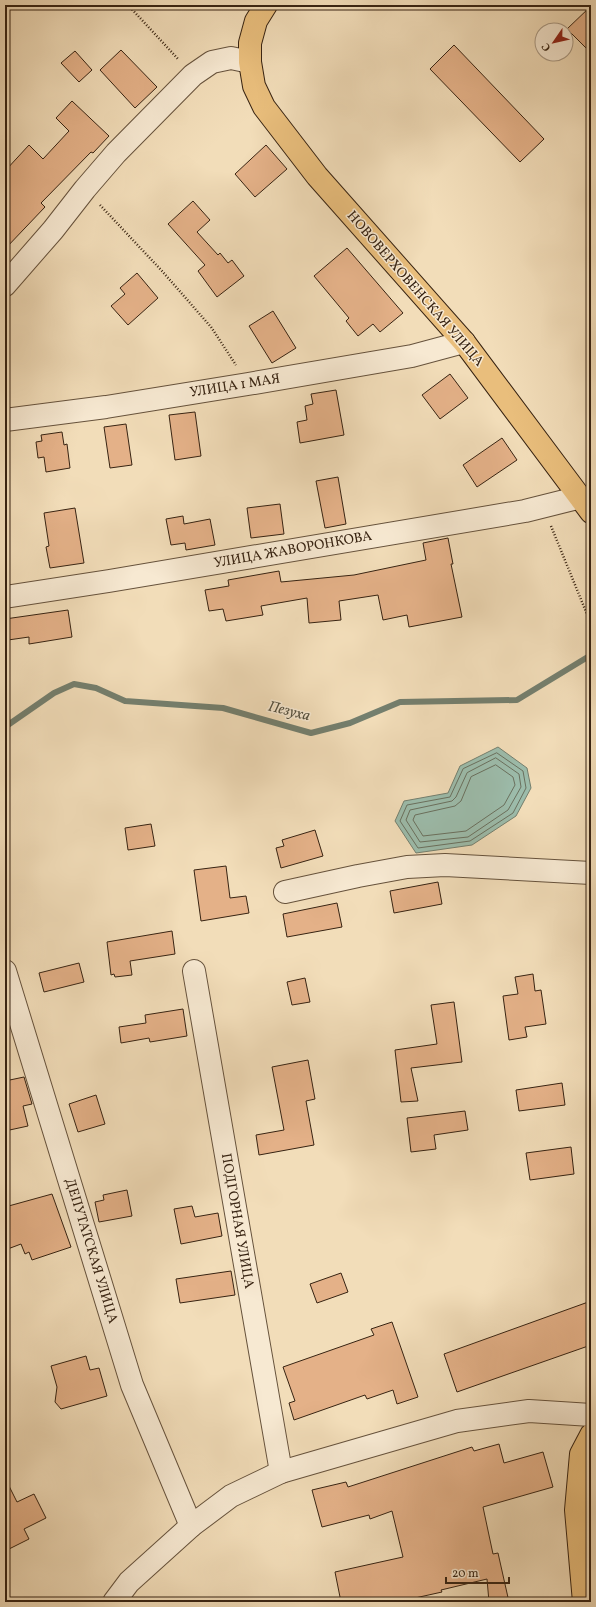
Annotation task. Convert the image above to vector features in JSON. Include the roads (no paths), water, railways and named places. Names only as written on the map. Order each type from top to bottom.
[{"type":"main road","name":"НОВОВЕРХОВЕНСКАЯ УЛИЦА","points":[[266,5],[256,21],[250,43],[250,62],[254,86],[264,107],[308,163],[464,342],[586,505]]},
{"type":"main road","points":[[584,1602],[576,1510],[581,1454],[591,1434]]},
{"type":"street","points":[[5,285],[53,230],[116,153],[193,75],[212,62],[232,58],[250,62]]},
{"type":"street","name":"УЛИЦА 1 МАЯ","points":[[5,420],[106,407],[248,384],[412,356],[464,342]]},
{"type":"street","name":"УЛИЦА ЖАВОРОНКОВА","points":[[5,597],[117,580],[543,507],[586,505]]},
{"type":"street","points":[[285,892],[407,867],[445,865],[591,873]]},
{"type":"street","name":"ДЕПУТАТСКАЯ УЛИЦА","points":[[5,971],[132,1385],[191,1526]]},
{"type":"street","name":"ПОДГОРНАЯ УЛИЦА","points":[[194,971],[235,1217],[281,1472]]},
{"type":"street","points":[[114,1602],[129,1582],[191,1526],[231,1496],[281,1472],[457,1421],[529,1411],[591,1415]]},
{"type":"water","points":[[498,747],[527,768],[531,788],[516,816],[472,845],[416,853],[395,821],[404,801],[448,793],[460,766]]},
{"type":"waterway","name":"Пезуха","points":[[5,727],[54,693],[74,684],[96,688],[125,701],[223,708],[311,733],[350,723],[400,702],[517,700],[591,655]]}]
